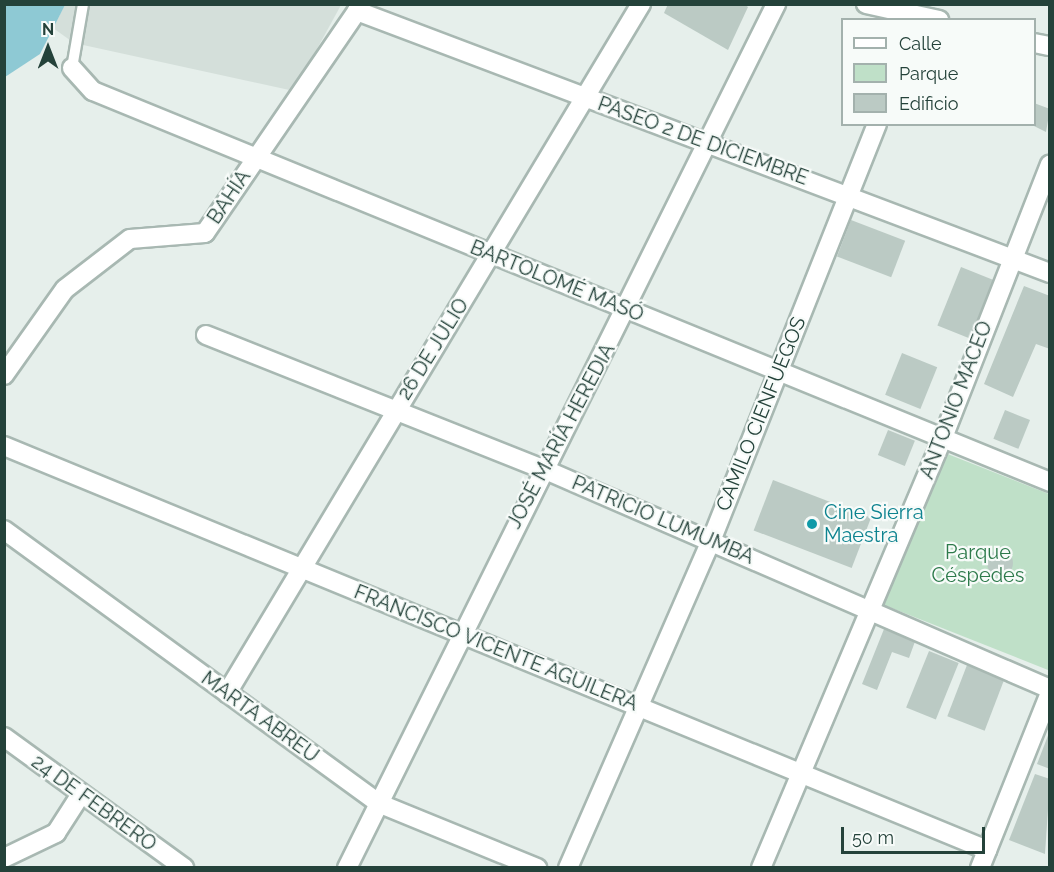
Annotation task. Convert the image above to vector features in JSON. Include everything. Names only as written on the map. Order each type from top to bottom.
[{"type":"street","name":"26 DE JULIO","points":[[227,693],[641,4]]},
{"type":"street","name":"JOSÉ MARÍA HEREDIA","points":[[347,867],[541,468],[628,310],[706,141],[776,4]]},
{"type":"street","points":[[866,4],[927,18]]},
{"type":"street","name":"PASEO 2 DE DICIEMBRE","points":[[359,8],[584,98],[849,194],[1050,273]]},
{"type":"street","name":"BAHÍA","points":[[4,375],[65,289],[130,239],[205,234],[257,154],[359,8]]},
{"type":"street","name":"BARTOLOMÉ MASÓ","points":[[72,68],[93,91],[257,154],[492,254],[942,440],[1050,482]]},
{"type":"street","name":"CAMILO CIENFUEGOS","points":[[568,867],[711,541],[876,126]]},
{"type":"street","name":"ANTONIO MACEO","points":[[761,867],[942,440],[1011,257],[1050,164]]},
{"type":"street","name":"PATRICIO LUMUMBA","points":[[206,335],[541,468],[871,610],[1050,691]]},
{"type":"street","name":"FRANCISCO VICENTE AGUILERA","points":[[4,446],[987,850]]},
{"type":"street","name":"MARTA ABREU","points":[[4,530],[378,803],[537,867]]},
{"type":"street","points":[[980,867],[1050,691]]},
{"type":"street","name":"24 DE FEBRERO","points":[[4,738],[184,867]]},
{"type":"street","points":[[4,858],[56,833],[81,794]]},
{"type":"lane","points":[[72,68],[83,4]]},
{"type":"shaded area","points":[[65,5],[341,5],[294,91],[74,43],[53,28]]},
{"type":"green space","name":"Parque Céspedes","points":[[945,453],[1049,494],[1048,670],[884,605]]},
{"type":"water","points":[[5,4],[65,5],[40,54],[5,77]]},
{"type":"building","points":[[668,4],[744,4],[748,7],[728,50],[664,13]]},
{"type":"building","points":[[1036,104],[1050,109],[1046,132],[1034,126],[1036,126]]},
{"type":"building","points":[[851,220],[905,241],[891,277],[837,256]]},
{"type":"building","points":[[961,267],[993,280],[970,339],[937,325]]},
{"type":"building","points":[[1024,286],[1050,296],[1050,349],[1036,344],[1013,397],[984,384]]},
{"type":"building","points":[[902,353],[937,367],[920,409],[885,395]]},
{"type":"building","points":[[1005,410],[1030,420],[1018,449],[993,439]]},
{"type":"building","points":[[888,430],[915,441],[905,466],[878,455]]},
{"type":"building","name":"Cine Sierra Maestra","points":[[773,480],[871,518],[852,568],[754,530]]},
{"type":"building","points":[[1000,550],[1009,554],[1013,563],[1009,572],[1000,576],[991,572],[987,563],[991,554]]},
{"type":"building","points":[[886,624],[917,636],[909,658],[892,652],[877,690],[862,684]]},
{"type":"building","points":[[929,651],[959,663],[936,720],[906,708]]},
{"type":"building","points":[[967,665],[1004,679],[985,731],[947,716]]},
{"type":"building","points":[[1050,733],[1050,769],[1037,764]]},
{"type":"building","points":[[1035,774],[1050,779],[1045,854],[1009,840]]},
{"type":"place","name":"Cine Sierra Maestra","points":[[812,524]]}]
